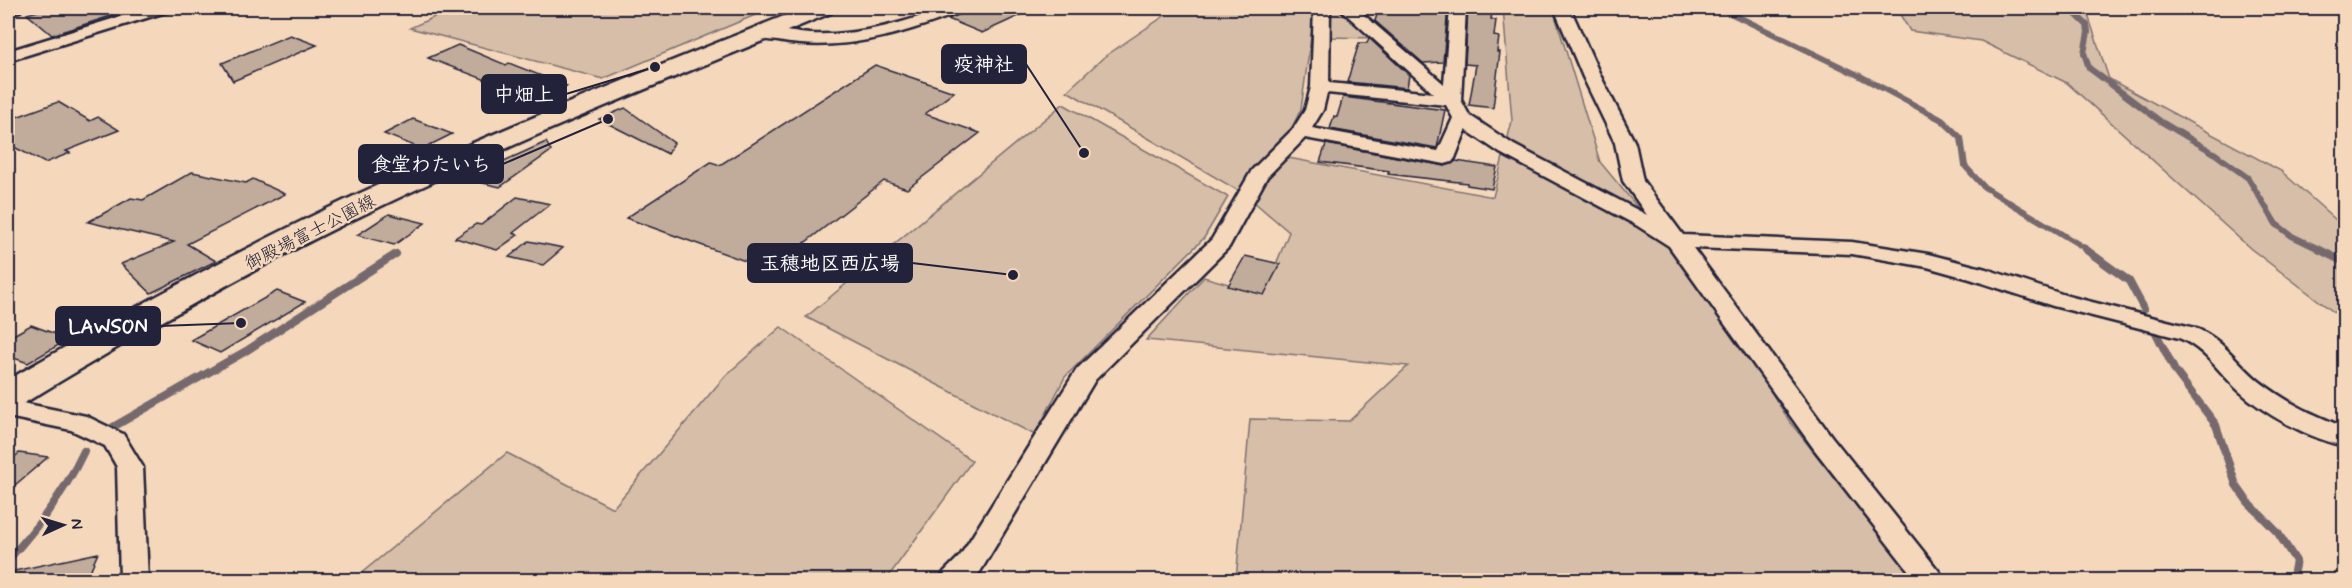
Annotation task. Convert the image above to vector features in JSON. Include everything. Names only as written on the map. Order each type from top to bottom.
[{"type":"main road","name":"御殿場富士公園線","points":[[8,396],[110,335],[261,255],[414,179],[542,123],[823,8]]},
{"type":"street","points":[[8,9],[14,8]]},
{"type":"street","points":[[8,56],[163,8]]},
{"type":"street","points":[[761,33],[791,40],[823,40],[893,31],[957,8]]},
{"type":"street","points":[[954,580],[970,564],[1086,375],[1221,242],[1259,174],[1300,132],[1314,110],[1320,87],[1322,8]]},
{"type":"street","points":[[1300,132],[1445,158],[1457,109],[1458,8]]},
{"type":"street","points":[[1562,8],[1625,143],[1633,181],[1824,443],[1932,580]]},
{"type":"street","points":[[1354,9],[1457,109],[1507,149],[1643,221],[1675,241],[1852,249],[1928,261],[1978,274],[2061,301],[2187,333],[2202,339],[2248,385],[2282,411],[2344,437]]},
{"type":"street","points":[[1320,87],[1457,109]]},
{"type":"street","points":[[8,409],[77,422],[114,440],[130,467],[130,574]]},
{"type":"shaded area","points":[[454,8],[772,8],[603,79],[410,28]]},
{"type":"shaded area","points":[[1176,8],[1315,8],[1301,109],[1278,156],[1493,197],[1512,121],[1503,8],[1545,8],[1554,12],[1600,162],[1711,296],[1790,422],[1915,580],[1236,580],[1250,419],[1349,421],[1408,366],[1146,340],[1204,277],[1264,294],[1289,232],[1246,195],[1067,91],[1104,57]]},
{"type":"shaded area","points":[[1326,8],[1343,8],[1377,38],[1326,37]]},
{"type":"shaded area","points":[[1896,8],[2073,8],[2088,15],[2109,79],[2281,171],[2344,227],[2344,320],[2251,249],[2067,83],[1981,41],[1910,31]]},
{"type":"shaded area","points":[[1063,104],[1228,197],[1204,238],[1065,377],[1035,435],[806,317]]},
{"type":"shaded area","points":[[781,327],[972,461],[886,580],[353,580],[507,453],[613,508],[726,375]]},
{"type":"building","points":[[48,8],[123,8],[123,12],[52,35],[27,14]]},
{"type":"building","points":[[967,8],[1036,8],[982,33],[948,19],[964,13]]},
{"type":"building","points":[[1379,8],[1417,11],[1418,8],[1448,8],[1443,62],[1423,63],[1375,21]]},
{"type":"building","points":[[1468,8],[1493,8],[1491,19],[1496,20],[1494,36],[1499,37],[1497,52],[1500,52],[1493,108],[1469,105],[1476,65],[1465,64]]},
{"type":"building","points":[[290,35],[317,45],[233,81],[222,63]]},
{"type":"building","points":[[1369,38],[1409,75],[1407,88],[1347,82],[1359,43],[1367,43]]},
{"type":"building","points":[[458,45],[506,65],[509,63],[567,86],[536,99],[428,58]]},
{"type":"building","points":[[875,65],[954,92],[925,114],[980,133],[907,189],[884,181],[770,270],[626,218],[711,162],[720,165]]},
{"type":"building","points":[[1343,97],[1445,110],[1437,148],[1330,129],[1334,116],[1337,117]]},
{"type":"building","points":[[58,102],[90,121],[98,117],[119,130],[66,151],[70,153],[45,163],[8,144],[8,120]]},
{"type":"building","points":[[625,108],[674,143],[668,154],[599,119]]},
{"type":"building","points":[[413,119],[452,134],[422,149],[384,134]]},
{"type":"building","points":[[546,142],[551,151],[500,187],[465,179],[492,160],[502,162]]},
{"type":"building","points":[[1326,144],[1445,166],[1456,161],[1497,167],[1492,189],[1467,185],[1467,183],[1388,174],[1389,171],[1320,162]]},
{"type":"building","points":[[192,172],[246,183],[253,179],[285,194],[187,244],[216,261],[151,293],[121,264],[174,242],[88,222],[131,198],[143,200]]},
{"type":"building","points":[[517,197],[550,204],[513,233],[518,235],[497,250],[455,238],[476,224],[481,225]]},
{"type":"building","points":[[389,214],[425,223],[394,245],[357,235]]},
{"type":"building","points":[[529,241],[563,248],[543,265],[509,257]]},
{"type":"building","points":[[1245,256],[1280,264],[1264,295],[1228,286]]},
{"type":"building","points":[[277,291],[305,302],[220,353],[191,340]]},
{"type":"building","points":[[31,325],[69,339],[28,363],[8,356],[8,338]]},
{"type":"building","points":[[19,453],[48,457],[8,491],[8,463]]},
{"type":"building","points":[[98,553],[86,580],[15,580],[14,571]]},
{"type":"waterway","points":[[1720,8],[1860,76],[1942,120],[1961,138],[1965,166],[1984,187],[2088,250]]},
{"type":"waterway","points":[[2069,8],[2087,25],[2084,53],[2089,68],[2160,121],[2214,153],[2248,178],[2276,224],[2292,236],[2321,250]]},
{"type":"waterway","points":[[2085,249],[2129,281],[2144,309]]},
{"type":"waterway","points":[[2318,249],[2344,262]]},
{"type":"waterway","points":[[113,427],[246,351],[396,254]]},
{"type":"waterway","points":[[2156,333],[2175,371],[2216,425],[2236,485],[2248,502],[2278,533],[2296,561],[2292,580]]},
{"type":"waterway","points":[[8,560],[50,508],[84,451]]},
{"type":"place","name":"中畑上","points":[[655,67]]},
{"type":"place","name":"食堂わたいち","points":[[608,119]]},
{"type":"place","name":"疫神社","points":[[1084,153]]},
{"type":"place","name":"玉穂地区西広場","points":[[1013,275]]},
{"type":"place","name":"LAWSON","points":[[241,323]]}]
